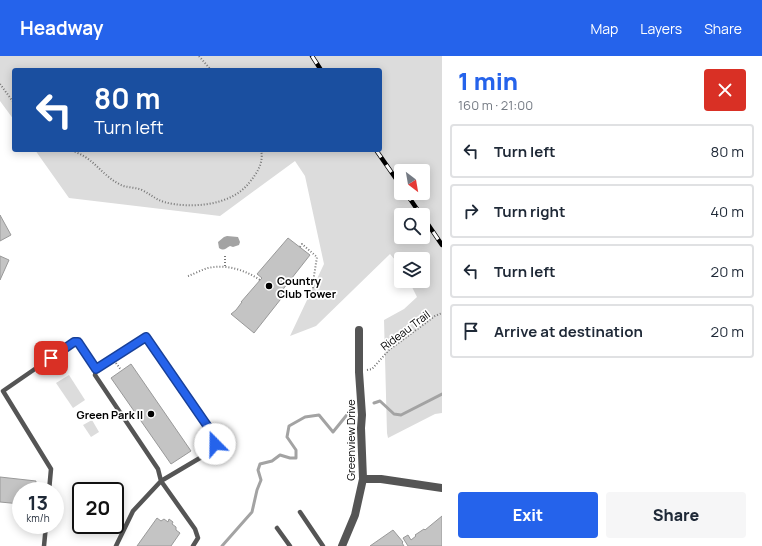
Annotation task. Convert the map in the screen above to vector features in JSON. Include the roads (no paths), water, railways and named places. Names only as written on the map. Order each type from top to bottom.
[{"type":"street","name":"Greenview Drive","points":[[342,546],[354,515],[363,479],[359,330]]},
{"type":"street","points":[[363,479],[381,479],[442,488]]},
{"type":"lane","points":[[96,369],[146,337],[215,437],[215,444],[205,455],[161,481],[134,511],[116,546]]},
{"type":"lane","points":[[50,482],[51,469],[3,391],[74,342],[78,342],[96,369],[95,376],[158,469],[161,481],[195,529],[198,538],[193,546]]},
{"type":"lane","points":[[300,512],[323,546]]},
{"type":"lane","points":[[277,528],[290,546]]},
{"type":"lane","points":[[44,546],[45,534]]},
{"type":"waterway","points":[[374,403],[380,401],[394,414],[401,415],[442,394]]},
{"type":"waterway","points":[[222,546],[252,512],[261,480],[258,470],[260,464],[272,461],[280,455],[296,458],[296,450],[287,437],[289,426],[305,417],[319,415],[333,432],[350,411]]},
{"type":"railway","points":[[312,56],[320,68]]},
{"type":"railway","points":[[377,152],[394,176]]},
{"type":"railway","points":[[411,200],[416,208]]},
{"type":"railway","points":[[430,227],[442,245]]},
{"type":"place","name":"Country Club Tower","points":[[269,286]]},
{"type":"place","name":"Green Park II","points":[[151,414]]}]
